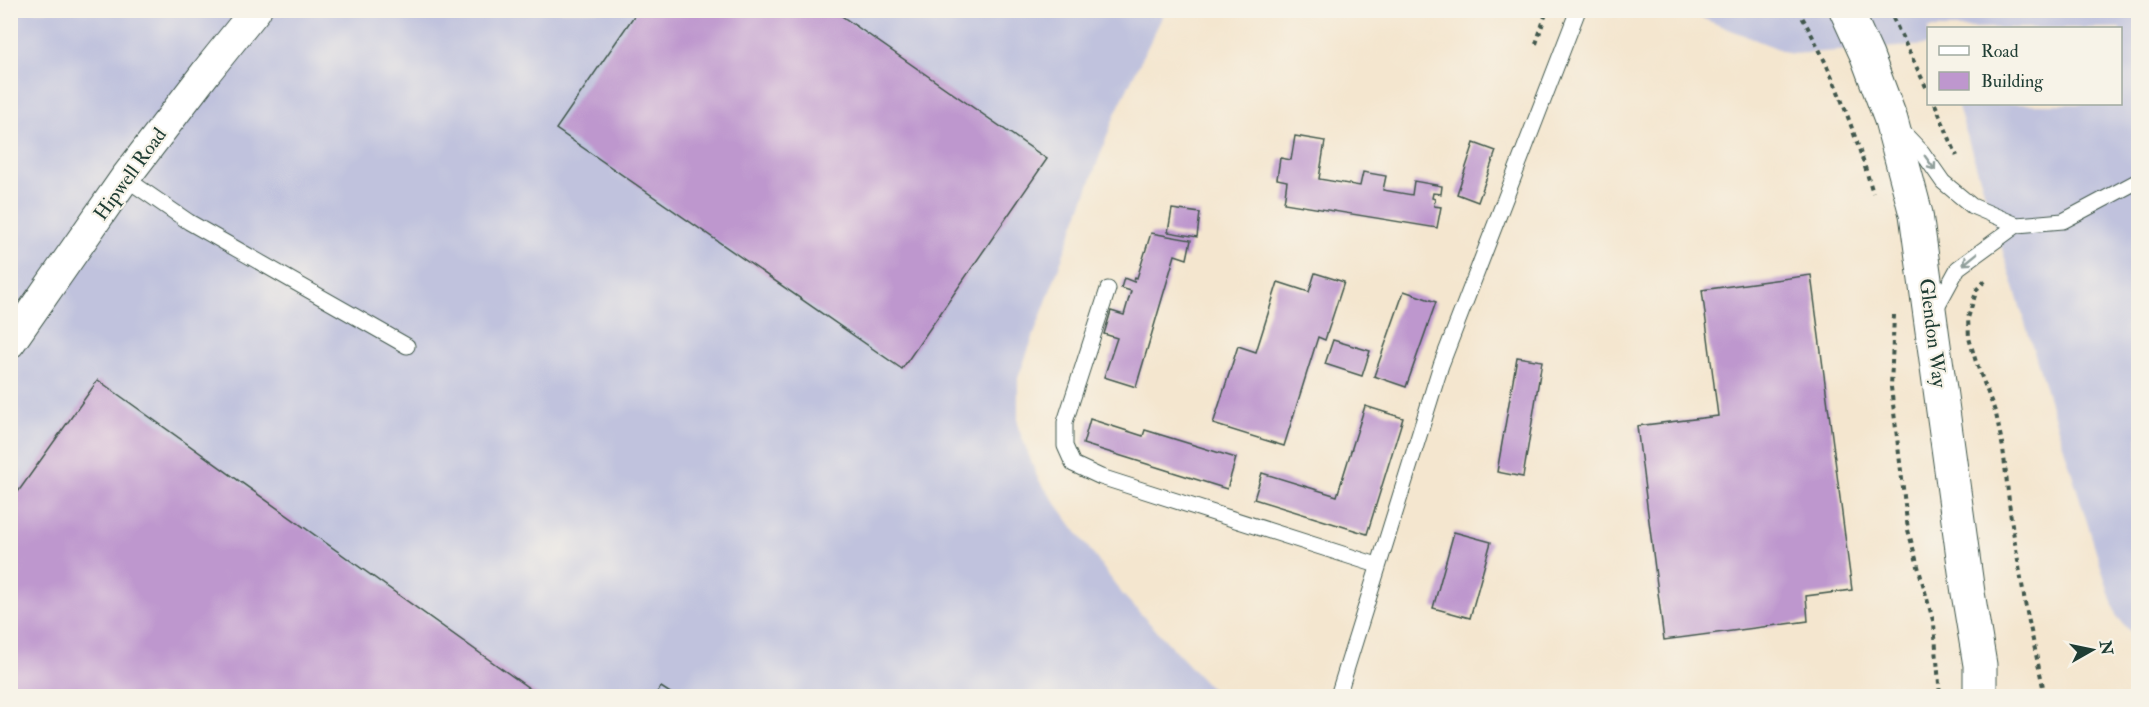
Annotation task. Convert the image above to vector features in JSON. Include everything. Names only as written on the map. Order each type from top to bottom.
[{"type":"street","name":"Hipwell Road","points":[[10,343],[125,178],[256,10]]},
{"type":"street","name":"Glendon Way","points":[[1846,10],[1867,56],[1891,120],[1916,214],[1980,681],[1992,696]]},
{"type":"lane","points":[[1338,696],[1441,365],[1578,10]]},
{"type":"lane","points":[[1891,120],[1922,153],[1943,182],[1972,206],[2017,225],[2063,221],[2139,181]]},
{"type":"lane","points":[[125,178],[189,222],[407,346]]},
{"type":"lane","points":[[1931,317],[1958,268],[2017,225]]},
{"type":"lane","points":[[1108,289],[1065,422],[1065,446],[1073,464],[1101,477],[1377,565]]},
{"type":"path","points":[[1798,10],[1827,64],[1851,121],[1875,198]]},
{"type":"path","points":[[1889,10],[1927,87]]},
{"type":"path","points":[[1935,105],[1959,160]]},
{"type":"path","points":[[1988,277],[1977,289],[1968,318],[1969,338],[1998,426],[2025,608],[2045,696]]},
{"type":"path","points":[[1894,312],[1890,387],[1908,530],[1934,624],[1940,696]]},
{"type":"shaded area","points":[[10,11],[1165,11],[1116,112],[1018,378],[1018,427],[1038,479],[1123,595],[1218,696],[11,696]]},
{"type":"shaded area","points":[[1684,11],[2138,11],[2138,641],[2116,615],[1957,105],[2122,105],[2122,27],[1927,27],[1927,45],[1791,54]]},
{"type":"building","points":[[638,10],[833,10],[1047,159],[902,369],[556,129]]},
{"type":"building","points":[[1295,136],[1325,141],[1319,179],[1360,186],[1363,172],[1386,176],[1383,190],[1412,195],[1414,181],[1442,186],[1441,194],[1433,193],[1432,198],[1435,199],[1434,206],[1441,207],[1437,228],[1284,203],[1287,181],[1277,179],[1280,158],[1291,160]]},
{"type":"building","points":[[1474,143],[1496,151],[1478,202],[1457,194]]},
{"type":"building","points":[[1172,209],[1200,213],[1197,237],[1168,232]]},
{"type":"building","points":[[1151,233],[1191,240],[1187,259],[1175,255],[1136,387],[1104,377],[1117,338],[1104,334],[1111,311],[1124,315],[1131,291],[1121,288],[1124,278],[1134,282],[1135,277],[1137,278]]},
{"type":"building","points":[[1315,273],[1344,282],[1325,340],[1318,337],[1284,446],[1213,424],[1238,346],[1256,352],[1278,282],[1309,292]]},
{"type":"building","points":[[1811,275],[1852,590],[1806,596],[1808,621],[1664,640],[1637,426],[1718,416],[1702,290]]},
{"type":"building","points":[[1404,291],[1436,302],[1406,387],[1374,376]]},
{"type":"building","points":[[1333,340],[1370,351],[1362,376],[1325,364]]},
{"type":"building","points":[[1517,357],[1542,361],[1523,477],[1497,472]]},
{"type":"building","points":[[98,380],[540,696],[10,696],[10,503]]},
{"type":"building","points":[[1365,406],[1403,418],[1367,534],[1254,499],[1262,473],[1337,496]]},
{"type":"building","points":[[1090,419],[1143,436],[1145,430],[1236,458],[1227,489],[1083,444]]},
{"type":"building","points":[[1454,532],[1491,542],[1470,618],[1433,608]]},
{"type":"building","points":[[661,687],[675,696],[654,696]]}]
